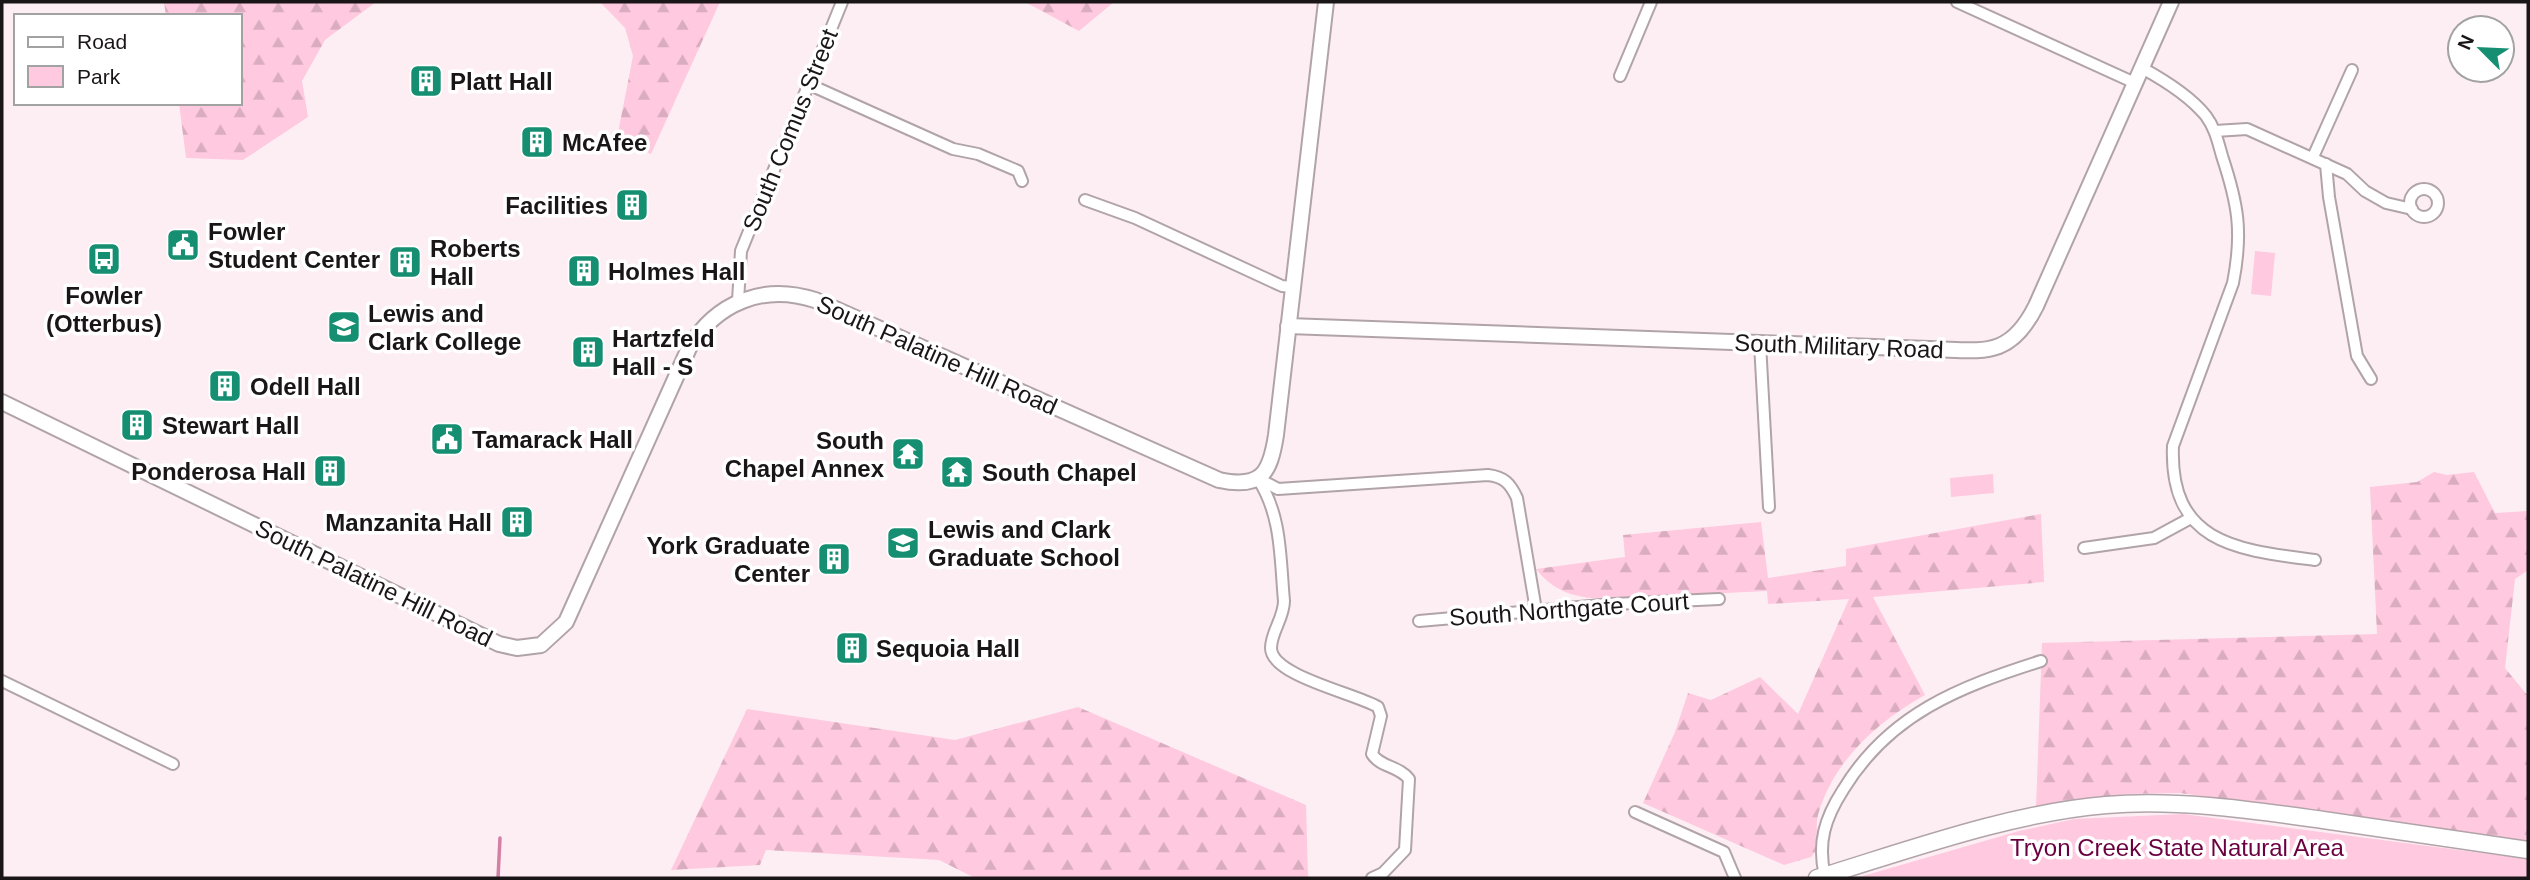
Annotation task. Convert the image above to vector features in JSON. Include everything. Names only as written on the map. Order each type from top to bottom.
[{"type":"main road","points":[[1821,877],[2007,823],[2070,809],[2118,804],[2165,804],[2270,813],[2528,850]]},
{"type":"street","name":"South Comus Street","points":[[738,300],[741,251],[842,2]]},
{"type":"street","points":[[1258,479],[1267,468],[1273,450],[1326,2]]},
{"type":"street","points":[[1620,76],[1651,2]]},
{"type":"street","points":[[1957,2],[2135,83]]},
{"type":"street","name":"South Military Road","points":[[1288,326],[1970,350],[1993,348],[2014,340],[2024,329],[2036,306],[2171,2]]},
{"type":"street","points":[[2142,68],[2195,104],[2215,131],[2235,190],[2238,258],[2217,332],[2173,446],[2172,466],[2189,519],[2222,541],[2242,548],[2315,560]]},
{"type":"street","points":[[2313,157],[2352,70]]},
{"type":"street","points":[[808,84],[953,149],[978,154],[1018,171],[1022,181]]},
{"type":"street","points":[[2215,131],[2247,129],[2347,174],[2365,191],[2386,203],[2412,209]]},
{"type":"street","points":[[2326,164],[2329,197],[2357,356],[2371,379]]},
{"type":"street","points":[[1085,200],[1135,218],[1282,286],[1292,287]]},
{"type":"street","name":"South Palatine Hill Road","points":[[2,402],[414,604],[499,643],[529,648],[548,640],[566,622],[689,348],[716,315],[738,300],[777,293],[814,300],[1219,480],[1243,484],[1258,479]]},
{"type":"street","points":[[1760,343],[1769,507]]},
{"type":"street","points":[[1258,479],[1278,489],[1488,475],[1505,480],[1517,498],[1535,610]]},
{"type":"street","points":[[1258,479],[1270,497],[1276,515],[1283,588],[1284,613],[1271,645],[1273,654],[1287,668],[1312,682],[1372,704],[1381,710],[1372,754],[1377,761],[1401,771],[1410,785],[1405,850],[1383,873],[1372,878]]},
{"type":"street","points":[[2084,548],[2154,538],[2189,519]]},
{"type":"street","name":"South Northgate Court","points":[[1419,621],[1535,610],[1719,599]]},
{"type":"street","points":[[1821,877],[1820,849],[1825,824],[1861,760],[1905,721],[1942,698],[1986,679],[2041,661]]},
{"type":"street","points":[[2,681],[173,764]]},
{"type":"street","points":[[1635,812],[1724,852],[1735,878]]},
{"type":"green space","points":[[164,2],[376,2],[325,40],[302,81],[308,117],[243,160],[186,158],[179,105],[242,105],[242,14],[166,14]]},
{"type":"green space","points":[[600,2],[720,2],[651,154],[617,138],[633,56],[625,28]]},
{"type":"green space","points":[[1025,2],[1114,2],[1079,31]]},
{"type":"green space","points":[[2255,251],[2275,253],[2271,296],[2251,294]]},
{"type":"green space","points":[[2434,472],[2447,475],[2474,472],[2495,513],[2528,511],[2528,570],[2515,579],[2505,668],[2528,696],[2528,841],[2180,793],[2125,794],[2036,808],[2042,643],[2377,634],[2370,487],[2417,482]]},
{"type":"green space","points":[[1993,474],[1994,493],[1951,497],[1950,478]]},
{"type":"green space","points":[[2041,514],[2044,582],[1873,597],[1925,695],[1891,717],[1859,744],[1834,777],[1825,795],[1818,815],[1815,852],[1811,857],[1784,865],[1643,803],[1675,732],[1688,693],[1711,700],[1760,677],[1798,714],[1849,599],[1768,604],[1767,591],[1602,599],[1565,592],[1550,583],[1536,569],[1625,557],[1623,535],[1761,522],[1768,578],[1846,566],[1846,549]]},
{"type":"green space","points":[[1078,707],[1306,805],[1308,878],[975,878],[939,860],[766,850],[760,865],[671,870],[747,709],[955,740]]},
{"type":"green space","name":"Tryon Creek State Natural Area","points":[[2183,814],[2528,859],[2528,878],[1856,878],[2019,831],[2074,819]]},
{"type":"waterway","points":[[498,878],[500,838]]},
{"type":"place","name":"Platt Hall","points":[[426,81]]},
{"type":"place","name":"McAfee","points":[[537,142]]},
{"type":"place","name":"Facilities","points":[[632,205]]},
{"type":"place","name":"Fowler Student Center","points":[[183,245]]},
{"type":"place","name":"Fowler (Otterbus)","points":[[104,259]]},
{"type":"place","name":"Roberts Hall","points":[[405,262]]},
{"type":"place","name":"Holmes Hall","points":[[584,271]]},
{"type":"place","name":"Lewis and Clark College","points":[[344,327]]},
{"type":"place","name":"Hartzfeld Hall - S","points":[[588,352]]},
{"type":"place","name":"Odell Hall","points":[[225,386]]},
{"type":"place","name":"Stewart Hall","points":[[137,425]]},
{"type":"place","name":"Tamarack Hall","points":[[447,439]]},
{"type":"place","name":"South Chapel Annex","points":[[908,454]]},
{"type":"place","name":"Ponderosa Hall","points":[[330,471]]},
{"type":"place","name":"South Chapel","points":[[957,472]]},
{"type":"place","name":"Manzanita Hall","points":[[517,522]]},
{"type":"place","name":"Lewis and Clark Graduate School","points":[[903,543]]},
{"type":"place","name":"York Graduate Center","points":[[834,559]]},
{"type":"place","name":"Sequoia Hall","points":[[852,648]]}]
